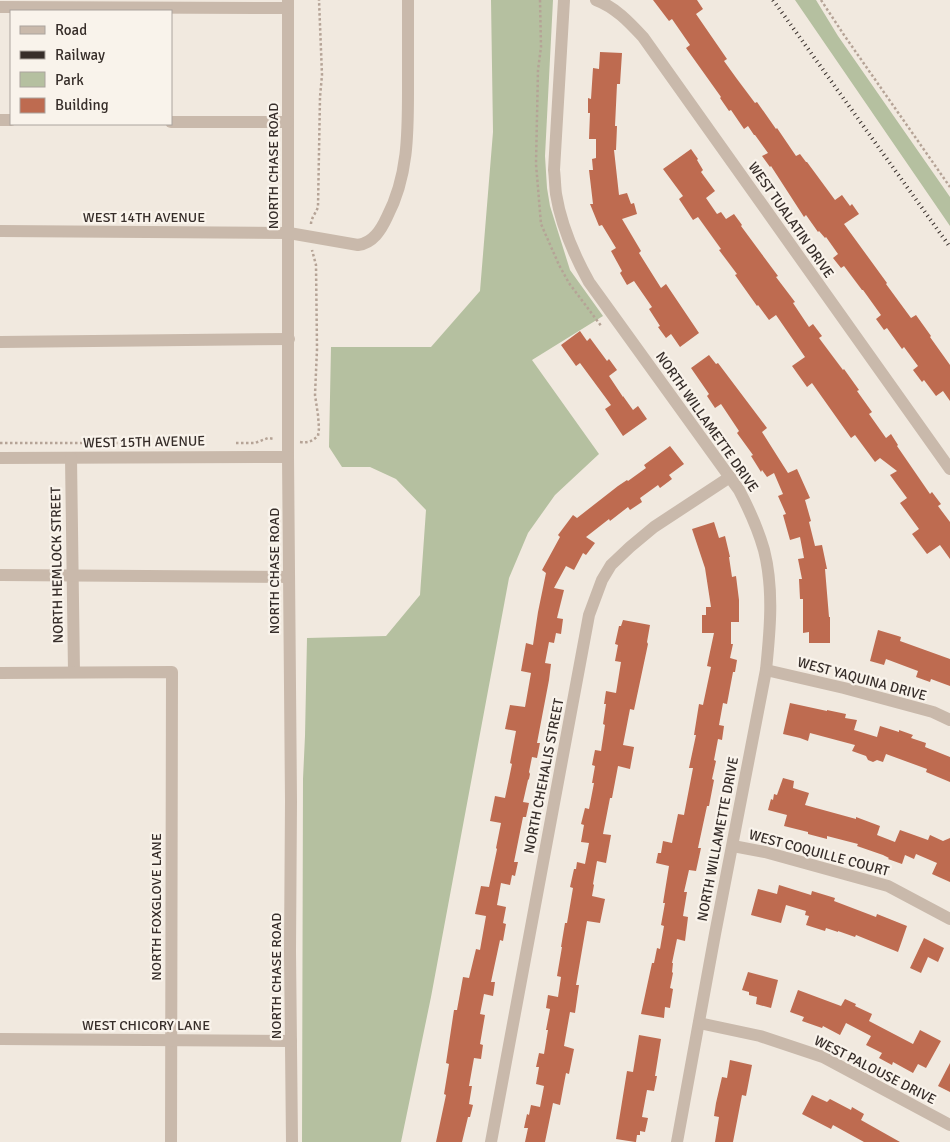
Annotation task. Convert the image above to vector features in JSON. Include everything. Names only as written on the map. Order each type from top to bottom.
[{"type":"street","name":"WEST 14TH AVENUE","points":[[0,231],[289,233],[358,245],[365,244],[383,226],[395,202],[405,162],[408,123],[408,0]]},
{"type":"street","name":"NORTH WILLAMETTE DRIVE","points":[[564,0],[554,170],[556,194],[569,240],[589,282],[739,490],[764,551],[769,585],[770,631],[766,670],[677,1142]]},
{"type":"street","name":"WEST TUALATIN DRIVE","points":[[596,0],[604,3],[627,20],[643,37],[950,469]]},
{"type":"street","name":"NORTH CHASE ROAD","points":[[288,4],[288,457],[292,1142]]},
{"type":"street","points":[[0,7],[288,4]]},
{"type":"street","points":[[172,122],[288,122]]},
{"type":"street","points":[[0,342],[289,339]]},
{"type":"street","name":"WEST 15TH AVENUE","points":[[0,458],[288,457]]},
{"type":"street","name":"NORTH HEMLOCK STREET","points":[[71,458],[74,672]]},
{"type":"street","name":"NORTH CHEHALIS STREET","points":[[491,1142],[589,616],[602,580],[611,565],[654,527],[730,477]]},
{"type":"street","points":[[0,576],[290,577]]},
{"type":"street","name":"WEST YAQUINA DRIVE","points":[[766,670],[844,688],[933,712],[950,720]]},
{"type":"street","points":[[0,673],[74,672]]},
{"type":"street","name":"NORTH FOXGLOVE LANE","points":[[74,672],[172,672],[171,1142]]},
{"type":"street","name":"WEST COQUILLE COURT","points":[[732,846],[765,852],[888,886],[950,919]]},
{"type":"street","name":"WEST PALOUSE DRIVE","points":[[699,1023],[760,1036],[823,1057],[950,1125]]},
{"type":"street","name":"WEST CHICORY LANE","points":[[0,1039],[291,1041]]},
{"type":"path","points":[[821,0],[950,187]]},
{"type":"path","points":[[230,443],[255,442],[268,438]]},
{"type":"path","points":[[0,443],[127,443]]},
{"type":"green space","points":[[491,0],[553,0],[545,156],[547,188],[550,206],[570,270],[603,316],[532,360],[599,454],[555,495],[528,533],[509,578],[431,997],[401,1142],[302,1142],[303,779],[307,638],[386,636],[420,595],[426,510],[396,479],[370,467],[342,467],[329,447],[331,347],[431,347],[480,291],[493,132]]},
{"type":"green space","points":[[795,0],[816,0],[838,36],[950,197],[950,226]]},
{"type":"building","points":[[653,0],[697,0],[703,9],[696,14],[727,59],[724,61],[755,103],[757,102],[796,156],[800,154],[807,162],[835,200],[842,195],[850,206],[852,204],[859,214],[844,224],[911,318],[916,315],[950,365],[950,401],[943,391],[936,396],[924,380],[922,382],[913,370],[918,366],[904,347],[902,349],[887,328],[884,330],[876,319],[881,315],[844,266],[841,268],[833,258],[838,254],[826,237],[818,232],[806,215],[804,217],[771,166],[762,156],[768,153],[748,126],[744,129],[731,110],[729,111],[686,48],[690,45],[672,19],[669,21]]},
{"type":"building","points":[[600,52],[622,53],[620,84],[617,84],[616,150],[614,150],[619,195],[627,193],[631,204],[634,203],[637,214],[622,219],[641,251],[639,253],[661,288],[666,284],[699,333],[680,347],[671,334],[666,338],[658,327],[660,326],[649,309],[652,307],[634,281],[627,285],[611,251],[616,248],[602,225],[599,226],[590,204],[593,204],[589,170],[593,170],[592,159],[596,158],[596,139],[589,139],[590,113],[588,113],[588,98],[591,99],[593,68],[599,69]]},
{"type":"building","points":[[691,149],[703,170],[701,172],[715,191],[706,198],[717,214],[721,212],[726,219],[734,214],[778,276],[776,277],[795,302],[793,303],[809,327],[813,324],[822,336],[819,338],[859,390],[857,391],[872,412],[869,414],[886,438],[891,434],[897,446],[930,494],[932,492],[941,504],[938,506],[950,522],[950,559],[940,545],[927,554],[912,534],[919,529],[900,503],[907,498],[890,475],[897,471],[880,458],[875,462],[855,435],[851,438],[812,383],[807,387],[792,366],[805,357],[776,315],[769,320],[757,306],[698,217],[693,220],[679,199],[683,196],[663,169]]},
{"type":"building","points":[[580,331],[587,341],[590,338],[607,361],[609,359],[617,370],[609,376],[633,410],[638,406],[647,419],[623,436],[605,409],[611,405],[580,363],[576,366],[561,345]]},
{"type":"building","points":[[709,355],[716,364],[718,363],[767,428],[762,432],[788,473],[797,469],[810,498],[805,500],[811,521],[809,522],[815,546],[822,545],[827,569],[825,569],[830,617],[830,643],[809,643],[809,632],[803,633],[803,599],[800,599],[799,579],[802,579],[798,559],[804,558],[800,537],[790,540],[783,515],[786,514],[778,496],[783,494],[774,473],[767,477],[762,470],[761,472],[751,456],[753,455],[737,433],[739,431],[721,404],[715,408],[707,396],[709,394],[691,368]]},
{"type":"building","points":[[670,446],[684,464],[669,475],[672,479],[660,488],[658,485],[640,498],[642,502],[630,510],[628,507],[586,537],[595,543],[586,555],[583,553],[574,570],[566,566],[554,588],[564,590],[557,618],[563,619],[561,634],[556,633],[554,643],[549,642],[545,663],[551,664],[549,680],[537,743],[540,743],[537,758],[532,757],[523,802],[529,803],[526,817],[523,817],[514,862],[518,862],[515,876],[512,875],[510,885],[501,883],[497,905],[506,907],[503,923],[506,924],[503,941],[500,940],[491,982],[495,982],[493,996],[484,994],[480,1014],[485,1015],[480,1044],[483,1045],[481,1059],[474,1058],[469,1086],[472,1086],[469,1104],[473,1105],[462,1142],[436,1142],[446,1095],[444,1094],[449,1064],[446,1063],[454,1010],[457,1010],[463,977],[469,978],[476,949],[480,950],[486,916],[475,914],[481,886],[489,887],[501,823],[490,821],[495,796],[505,798],[516,731],[505,729],[510,705],[525,707],[531,673],[521,671],[526,643],[533,645],[546,573],[542,570],[560,537],[558,535],[573,515],[577,518],[618,486],[646,468],[644,465]]},
{"type":"building","points":[[714,522],[719,538],[725,536],[732,577],[736,576],[739,622],[731,622],[731,644],[733,644],[730,658],[737,660],[727,704],[723,703],[719,725],[724,726],[722,740],[718,739],[712,779],[714,780],[698,848],[701,848],[696,871],[689,870],[684,892],[687,892],[683,916],[688,917],[685,941],[677,939],[672,963],[673,973],[670,988],[673,989],[670,1008],[665,1007],[664,1018],[641,1014],[652,963],[654,963],[657,948],[660,949],[664,926],[661,925],[669,866],[656,863],[658,853],[661,853],[663,841],[672,843],[678,814],[684,815],[693,768],[689,768],[696,735],[694,735],[699,704],[703,705],[711,667],[707,666],[714,633],[702,633],[702,615],[706,615],[706,607],[711,607],[705,568],[692,529]]},
{"type":"building","points":[[623,620],[650,625],[648,644],[634,710],[630,709],[623,745],[634,747],[630,769],[618,766],[603,834],[611,835],[606,863],[597,861],[592,896],[605,899],[600,923],[587,921],[576,985],[579,985],[575,1013],[570,1012],[564,1046],[574,1049],[569,1074],[566,1073],[560,1105],[553,1103],[545,1142],[525,1142],[528,1128],[524,1128],[527,1114],[529,1115],[531,1105],[540,1107],[544,1086],[536,1084],[539,1067],[536,1067],[539,1053],[544,1054],[548,1030],[546,1030],[550,1009],[546,1008],[548,995],[558,997],[561,977],[557,976],[565,923],[567,923],[573,888],[570,887],[577,862],[585,864],[589,843],[581,842],[584,825],[581,824],[585,808],[589,809],[594,783],[592,783],[595,766],[592,765],[595,750],[601,751],[605,725],[603,724],[606,691],[616,693],[621,662],[615,661],[618,645],[615,644],[619,626],[621,626]]},
{"type":"building","points":[[878,630],[901,637],[900,641],[950,659],[950,686],[931,679],[930,682],[916,677],[918,671],[886,659],[884,665],[870,661]]},
{"type":"building","points":[[790,703],[846,714],[845,718],[857,720],[854,730],[877,737],[880,726],[913,735],[911,738],[926,743],[925,747],[950,757],[950,782],[926,772],[927,769],[886,754],[883,762],[877,760],[873,762],[868,760],[866,756],[852,751],[855,745],[810,733],[808,741],[783,734]]},
{"type":"building","points":[[783,778],[794,781],[793,788],[809,793],[805,805],[856,819],[856,817],[880,826],[877,835],[895,842],[900,830],[928,840],[930,835],[943,841],[950,838],[950,882],[932,874],[937,863],[916,854],[914,859],[905,855],[902,864],[857,846],[858,844],[827,836],[827,839],[784,826],[787,815],[768,810],[771,799],[773,800],[774,794],[777,795]]},
{"type":"building","points":[[779,885],[811,895],[812,891],[835,898],[834,901],[876,917],[877,914],[907,926],[898,952],[856,935],[855,937],[826,928],[825,931],[806,925],[809,916],[805,915],[806,911],[786,905],[781,923],[751,915],[758,889],[777,894]]},
{"type":"building","points":[[924,938],[944,948],[938,962],[928,957],[921,973],[910,968]]},
{"type":"building","points":[[748,972],[778,980],[771,1008],[756,1004],[757,997],[749,995],[749,992],[742,990]]},
{"type":"building","points":[[798,990],[841,1006],[845,999],[856,1004],[855,1006],[872,1014],[869,1021],[913,1044],[920,1030],[941,1041],[926,1068],[918,1064],[913,1073],[893,1062],[892,1065],[879,1058],[882,1053],[866,1045],[871,1036],[846,1023],[840,1035],[823,1026],[822,1028],[802,1021],[804,1017],[790,1012]]},
{"type":"building","points":[[639,1035],[661,1039],[654,1091],[647,1090],[642,1117],[648,1118],[645,1132],[640,1131],[640,1135],[637,1135],[635,1142],[616,1139],[627,1071],[633,1072]]},
{"type":"building","points":[[730,1060],[752,1065],[746,1096],[742,1095],[733,1142],[715,1142],[719,1117],[714,1116],[716,1103],[722,1077],[727,1078]]},
{"type":"building","points":[[950,1063],[950,1092],[938,1086]]},
{"type":"building","points":[[812,1095],[827,1102],[830,1099],[851,1110],[852,1107],[864,1114],[861,1120],[900,1142],[864,1142],[833,1125],[831,1129],[802,1114]]},
{"type":"railway","points":[[773,0],[950,247]]}]
